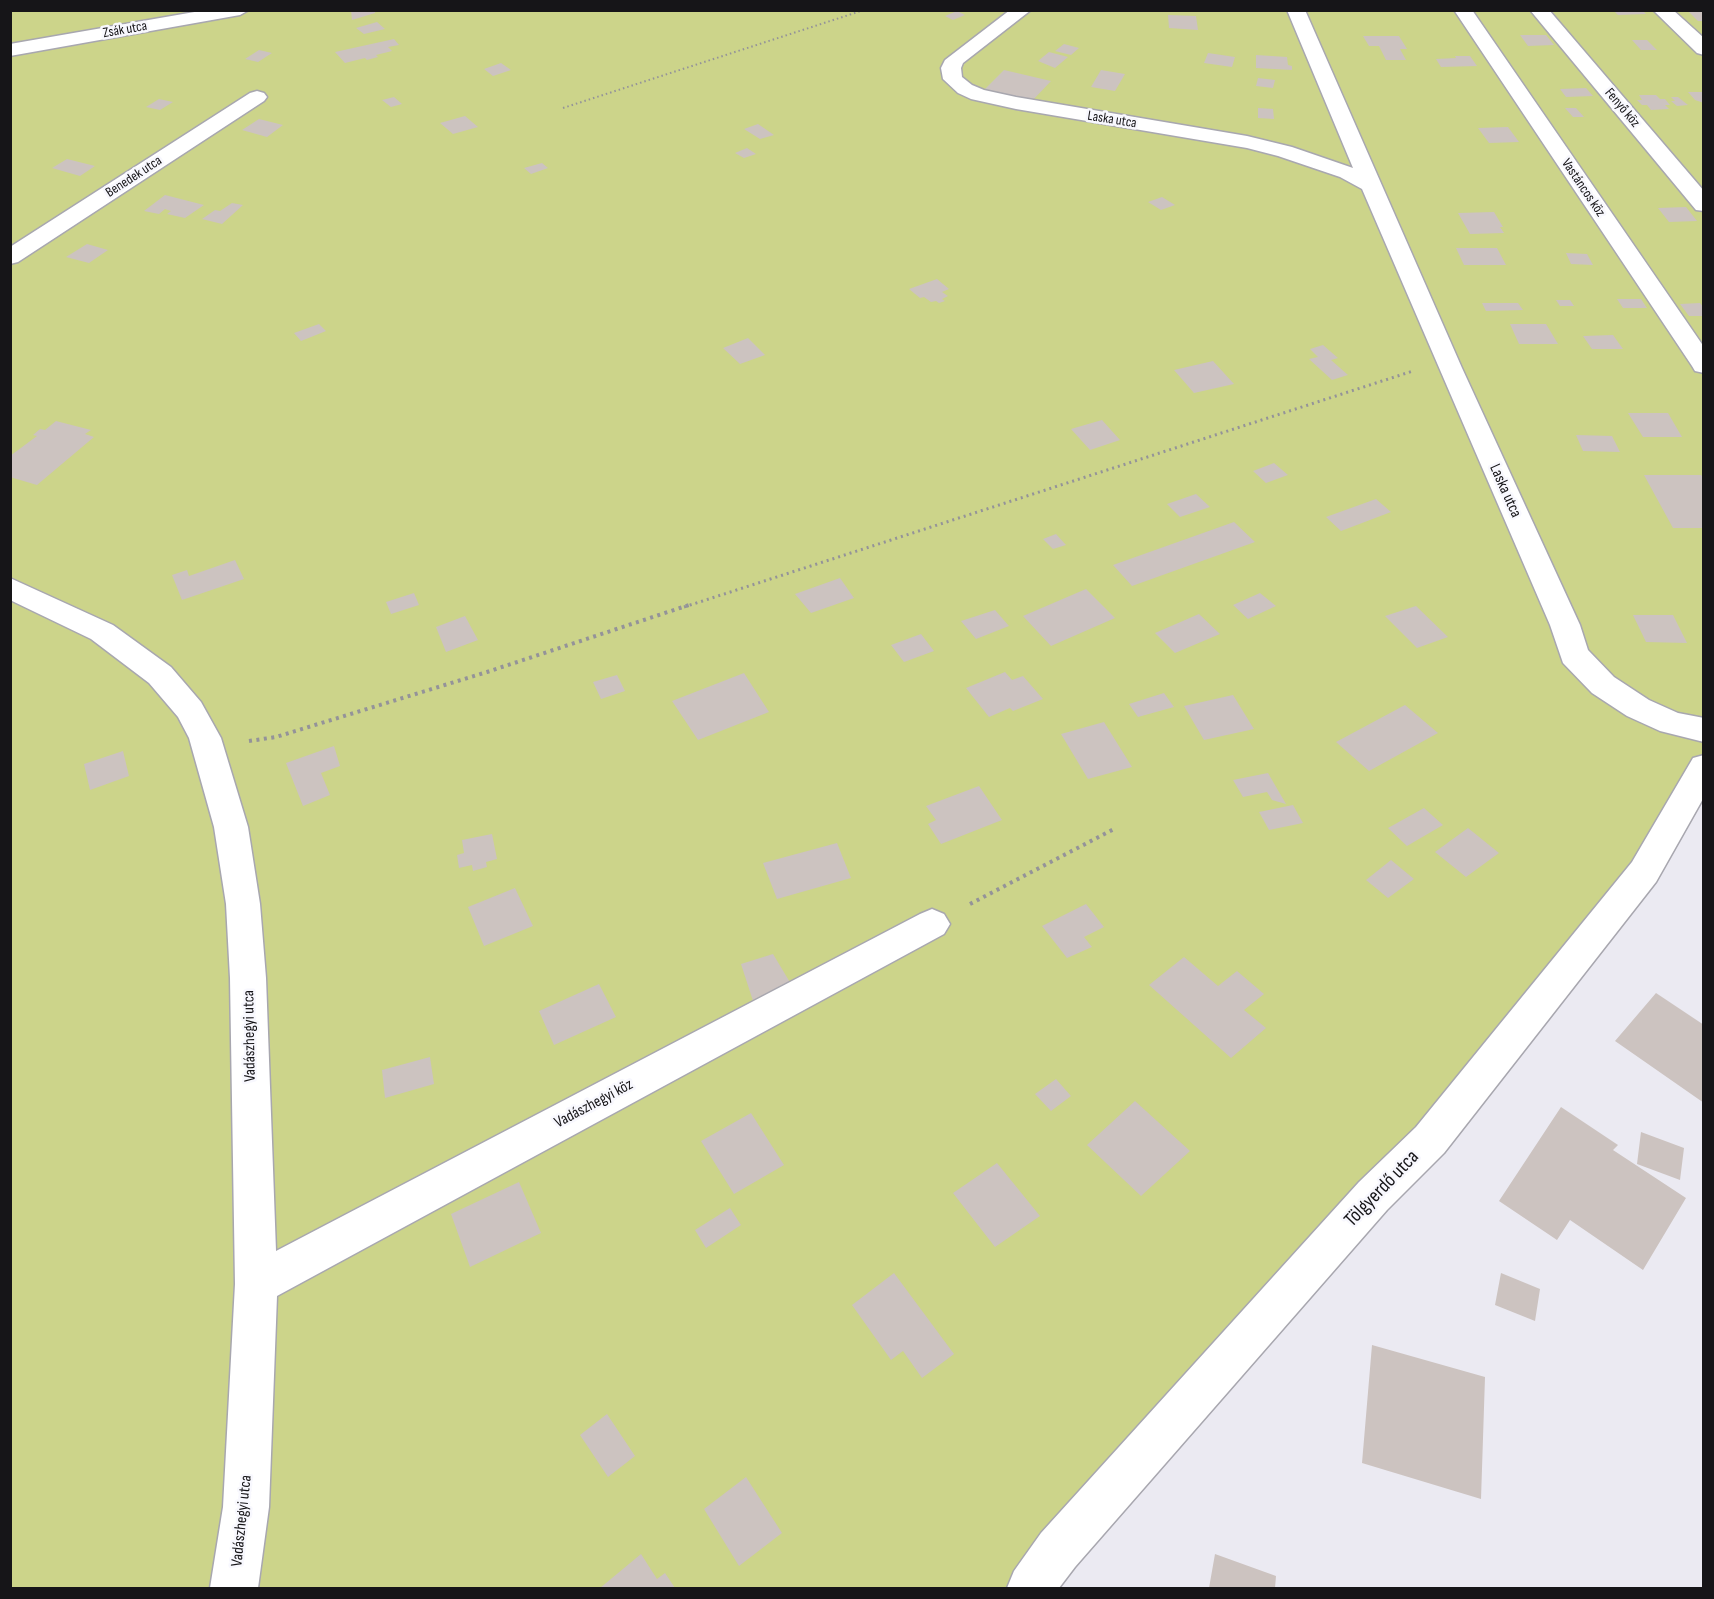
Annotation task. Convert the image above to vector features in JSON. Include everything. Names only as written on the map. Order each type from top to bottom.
[{"type":"street","name":"Zsák utca","points":[[10,50],[240,10]]},
{"type":"street","name":"Laska utca","points":[[1022,10],[955,60],[951,68],[953,79],[965,89],[1016,104],[1247,142],[1285,151],[1347,173],[1373,186]]},
{"type":"street","name":"Laska utca","points":[[1296,10],[1450,368],[1565,625],[1574,655],[1603,685],[1638,708],[1671,723],[1704,730]]},
{"type":"street","name":"Vastáncos köz","points":[[1463,10],[1704,366]]},
{"type":"street","name":"Fenyő köz","points":[[1539,10],[1704,205]]},
{"type":"street","points":[[1662,10],[1704,49]]},
{"type":"street","name":"Benedek utca","points":[[10,257],[257,98]]},
{"type":"street","name":"Vadászhegyi utca","points":[[10,588],[102,632],[160,675],[190,710],[209,747],[231,827],[243,904],[248,978],[256,1284],[246,1507],[234,1588]]},
{"type":"street","name":"Tölgyerdő utca","points":[[1031,1588],[1058,1550],[1373,1196],[1430,1140],[1644,872],[1704,767]]},
{"type":"street","name":"Vadászhegyi köz","points":[[256,1284],[932,924]]},
{"type":"path","points":[[563,108],[864,10]]},
{"type":"path","points":[[209,747],[276,737],[498,669],[969,513],[1419,369],[1450,368]]},
{"type":"path","points":[[932,924],[1114,829]]},
{"type":"green space","points":[[11,11],[1703,11],[1703,767],[1644,872],[1058,1550],[1031,1588],[11,1588]]},
{"type":"building","points":[[351,10],[375,10],[375,13],[352,20]]},
{"type":"building","points":[[1613,10],[1642,10],[1646,14],[1618,15]]},
{"type":"building","points":[[957,11],[965,15],[953,20],[945,16]]},
{"type":"building","points":[[1688,11],[1704,11],[1704,21],[1698,21]]},
{"type":"building","points":[[1168,15],[1196,16],[1198,30],[1169,28]]},
{"type":"building","points":[[377,22],[385,29],[364,34],[356,28]]},
{"type":"building","points":[[1520,35],[1546,35],[1554,45],[1528,46]]},
{"type":"building","points":[[1363,36],[1399,36],[1407,49],[1400,49],[1406,60],[1386,60],[1379,46],[1369,46]]},
{"type":"building","points":[[394,39],[399,45],[388,47],[392,51],[367,60],[365,58],[345,63],[335,52]]},
{"type":"building","points":[[1632,40],[1647,40],[1657,50],[1641,50]]},
{"type":"building","points":[[1064,44],[1079,48],[1071,55],[1055,51]]},
{"type":"building","points":[[259,50],[272,53],[258,62],[245,59]]},
{"type":"building","points":[[1049,52],[1068,57],[1055,68],[1038,61]]},
{"type":"building","points":[[1208,53],[1235,57],[1232,67],[1204,63]]},
{"type":"building","points":[[1256,55],[1287,57],[1288,65],[1292,66],[1292,70],[1256,68]]},
{"type":"building","points":[[1455,56],[1470,56],[1477,66],[1441,67],[1436,59],[1456,58]]},
{"type":"building","points":[[501,63],[511,70],[493,76],[484,69]]},
{"type":"building","points":[[1004,70],[1051,81],[1032,101],[985,89]]},
{"type":"building","points":[[1101,70],[1125,74],[1115,91],[1091,87]]},
{"type":"building","points":[[1258,78],[1275,80],[1273,88],[1256,86]]},
{"type":"building","points":[[1586,88],[1593,96],[1566,97],[1560,89]]},
{"type":"building","points":[[1688,92],[1704,92],[1704,103],[1695,100]]},
{"type":"building","points":[[1639,95],[1656,95],[1660,99],[1665,99],[1670,105],[1665,105],[1669,109],[1651,110],[1637,100],[1642,100]]},
{"type":"building","points":[[394,97],[402,104],[391,107],[382,100]]},
{"type":"building","points":[[1671,97],[1678,97],[1688,105],[1677,106],[1671,101],[1675,101]]},
{"type":"building","points":[[159,99],[173,102],[160,110],[146,107]]},
{"type":"building","points":[[1258,108],[1273,109],[1274,119],[1258,118]]},
{"type":"building","points":[[1565,108],[1576,108],[1584,117],[1573,117]]},
{"type":"building","points":[[465,116],[478,127],[453,134],[440,123]]},
{"type":"building","points":[[259,119],[283,125],[267,137],[242,130]]},
{"type":"building","points":[[758,124],[774,135],[760,139],[744,129]]},
{"type":"building","points":[[1508,127],[1519,142],[1489,143],[1478,128]]},
{"type":"building","points":[[747,148],[756,154],[744,158],[735,153]]},
{"type":"building","points":[[67,159],[95,166],[80,176],[52,168]]},
{"type":"building","points":[[542,163],[548,168],[531,174],[524,168]]},
{"type":"building","points":[[165,195],[204,205],[185,218],[167,214],[171,211],[165,209],[159,214],[144,211]]},
{"type":"building","points":[[1162,197],[1175,205],[1161,210],[1148,202]]},
{"type":"building","points":[[232,203],[243,205],[222,224],[202,219],[215,210],[220,211]]},
{"type":"building","points":[[1686,207],[1697,221],[1669,222],[1658,208]]},
{"type":"building","points":[[1494,212],[1504,233],[1470,234],[1458,213]]},
{"type":"building","points":[[87,244],[108,250],[89,263],[66,257]]},
{"type":"building","points":[[1456,248],[1497,248],[1506,265],[1464,265]]},
{"type":"building","points":[[1566,253],[1587,254],[1593,265],[1571,264]]},
{"type":"building","points":[[937,279],[949,289],[942,292],[948,296],[942,299],[945,301],[931,302],[924,297],[920,298],[909,289]]},
{"type":"building","points":[[1617,299],[1641,299],[1647,308],[1623,308]]},
{"type":"building","points":[[1556,300],[1570,300],[1574,306],[1560,306]]},
{"type":"building","points":[[1482,303],[1518,303],[1523,310],[1486,311]]},
{"type":"building","points":[[1700,303],[1704,308],[1704,316],[1689,316],[1680,304]]},
{"type":"building","points":[[319,324],[326,331],[301,341],[294,333]]},
{"type":"building","points":[[1510,324],[1546,324],[1558,344],[1519,344]]},
{"type":"building","points":[[1613,335],[1623,349],[1592,349],[1583,336]]},
{"type":"building","points":[[748,338],[765,355],[740,364],[723,348]]},
{"type":"building","points":[[1323,345],[1338,358],[1331,360],[1348,375],[1332,380],[1309,359],[1318,357],[1310,349]]},
{"type":"building","points":[[1213,361],[1234,384],[1194,393],[1174,370]]},
{"type":"building","points":[[1628,413],[1668,413],[1682,437],[1643,437]]},
{"type":"building","points":[[1102,420],[1120,440],[1090,450],[1071,429]]},
{"type":"building","points":[[56,421],[91,430],[85,434],[94,437],[37,485],[10,477],[10,456],[37,436],[33,435],[40,429],[45,430]]},
{"type":"building","points":[[1576,435],[1612,436],[1620,452],[1583,451]]},
{"type":"building","points":[[1274,463],[1288,475],[1266,483],[1253,471]]},
{"type":"building","points":[[1644,475],[1701,475],[1704,478],[1704,528],[1673,528]]},
{"type":"building","points":[[1196,494],[1210,507],[1180,517],[1167,504]]},
{"type":"building","points":[[1376,499],[1391,512],[1341,531],[1326,517]]},
{"type":"building","points":[[1234,522],[1255,542],[1132,586],[1113,565]]},
{"type":"building","points":[[1056,534],[1066,545],[1053,549],[1043,539]]},
{"type":"building","points":[[235,560],[244,579],[182,600],[172,575],[187,570],[189,576]]},
{"type":"building","points":[[840,578],[854,598],[811,613],[795,594]]},
{"type":"building","points":[[1086,589],[1115,618],[1051,646],[1023,616]]},
{"type":"building","points":[[414,593],[419,605],[391,614],[386,602]]},
{"type":"building","points":[[1260,593],[1276,606],[1248,619],[1233,605]]},
{"type":"building","points":[[1416,606],[1448,637],[1417,648],[1385,616]]},
{"type":"building","points":[[995,610],[1009,626],[976,639],[961,621]]},
{"type":"building","points":[[1199,614],[1220,634],[1175,653],[1155,633]]},
{"type":"building","points":[[1633,615],[1673,615],[1687,643],[1646,642]]},
{"type":"building","points":[[465,616],[478,640],[446,652],[436,627]]},
{"type":"building","points":[[921,634],[934,651],[904,662],[891,645]]},
{"type":"building","points":[[1005,672],[1012,680],[1023,676],[1043,699],[1013,711],[1010,708],[989,717],[966,688]]},
{"type":"building","points":[[744,673],[769,712],[698,740],[672,701]]},
{"type":"building","points":[[617,675],[625,691],[601,699],[593,682]]},
{"type":"building","points":[[1164,693],[1174,707],[1138,717],[1129,704]]},
{"type":"building","points":[[1233,695],[1254,729],[1204,740],[1184,706]]},
{"type":"building","points":[[1405,705],[1438,733],[1369,771],[1336,742]]},
{"type":"building","points":[[1104,722],[1132,767],[1088,779],[1061,734]]},
{"type":"building","points":[[334,746],[340,766],[321,773],[330,795],[303,806],[286,763]]},
{"type":"building","points":[[123,751],[129,776],[90,790],[84,764]]},
{"type":"building","points":[[1268,773],[1286,804],[1272,800],[1267,792],[1243,797],[1233,780]]},
{"type":"building","points":[[979,786],[1002,820],[941,844],[928,824],[936,820],[926,806]]},
{"type":"building","points":[[1293,805],[1303,823],[1269,830],[1259,812]]},
{"type":"building","points":[[1424,808],[1443,825],[1407,846],[1388,828]]},
{"type":"building","points":[[1468,828],[1499,853],[1466,877],[1435,852]]},
{"type":"building","points":[[492,834],[497,859],[486,862],[487,867],[473,871],[472,865],[459,868],[457,855],[464,853],[462,840]]},
{"type":"building","points":[[837,843],[851,878],[777,899],[763,863]]},
{"type":"building","points":[[1391,860],[1414,879],[1388,898],[1366,880]]},
{"type":"building","points":[[515,888],[533,926],[484,946],[468,907]]},
{"type":"building","points":[[1086,904],[1104,927],[1084,937],[1092,947],[1067,958],[1042,926]]},
{"type":"building","points":[[773,954],[791,984],[754,1004],[741,964]]},
{"type":"building","points":[[1184,957],[1218,986],[1237,971],[1264,994],[1244,1010],[1266,1028],[1231,1058],[1149,985]]},
{"type":"building","points":[[599,984],[616,1017],[554,1045],[539,1011]]},
{"type":"building","points":[[1656,993],[1704,1025],[1704,1103],[1615,1041]]},
{"type":"building","points":[[430,1057],[434,1084],[385,1098],[382,1070]]},
{"type":"building","points":[[1056,1079],[1071,1096],[1051,1111],[1035,1094]]},
{"type":"building","points":[[1135,1101],[1190,1151],[1141,1196],[1087,1145]]},
{"type":"building","points":[[1561,1107],[1618,1145],[1613,1150],[1686,1198],[1643,1270],[1570,1220],[1557,1240],[1499,1201]]},
{"type":"building","points":[[751,1113],[784,1165],[734,1194],[701,1141]]},
{"type":"building","points":[[1641,1132],[1684,1148],[1680,1180],[1637,1164]]},
{"type":"building","points":[[997,1163],[1040,1216],[995,1247],[953,1193]]},
{"type":"building","points":[[519,1182],[541,1233],[470,1267],[451,1214]]},
{"type":"building","points":[[730,1208],[741,1225],[706,1248],[695,1230]]},
{"type":"building","points":[[894,1273],[954,1354],[922,1378],[903,1351],[891,1360],[852,1305]]},
{"type":"building","points":[[1501,1273],[1540,1289],[1535,1321],[1495,1305]]},
{"type":"building","points":[[1372,1345],[1485,1377],[1481,1499],[1362,1463]]},
{"type":"building","points":[[607,1414],[635,1456],[608,1477],[580,1435]]},
{"type":"building","points":[[746,1477],[782,1533],[739,1566],[704,1509]]},
{"type":"building","points":[[641,1554],[657,1579],[665,1573],[675,1588],[600,1588]]},
{"type":"building","points":[[1215,1554],[1276,1576],[1275,1588],[1209,1588]]}]
